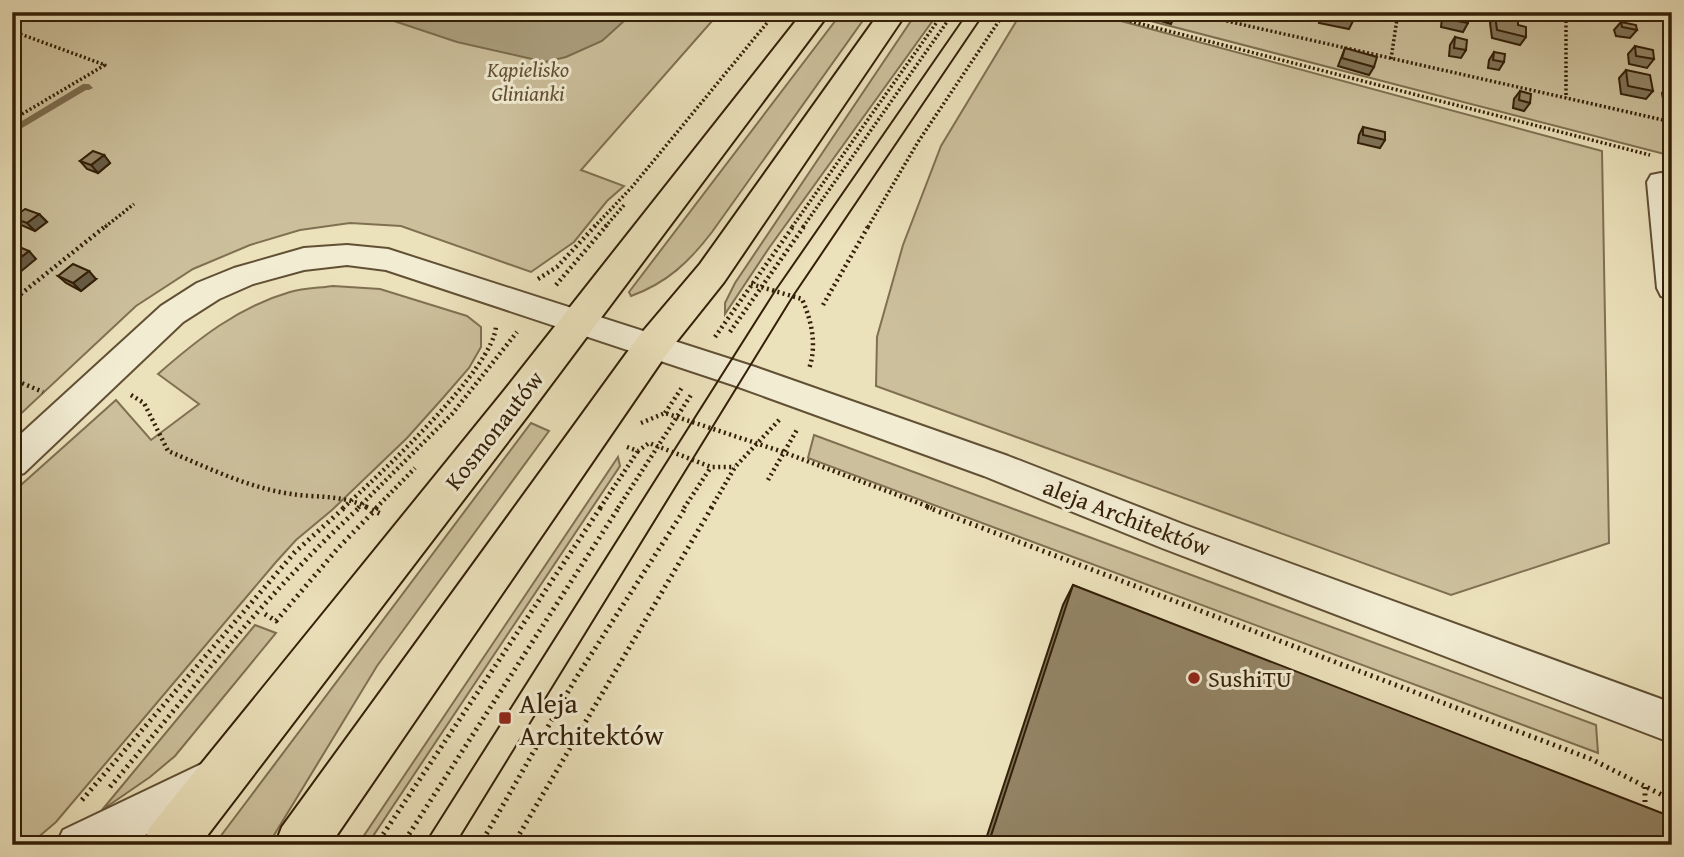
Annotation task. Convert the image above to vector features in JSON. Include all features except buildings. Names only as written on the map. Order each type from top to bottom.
[{"type":"main road","name":"Kosmonautów","points":[[168,845],[219,776],[578,321],[817,12]]},
{"type":"main road","points":[[300,845],[652,346],[712,273],[894,12]]},
{"type":"street","points":[[1660,170],[1672,288]]},
{"type":"street","name":"aleja Architektów","points":[[12,463],[172,314],[208,291],[244,276],[304,259],[348,255],[388,260],[652,346],[996,466],[1175,537],[1672,723]]},
{"type":"street","points":[[78,826],[219,776]]},
{"type":"path","points":[[531,284],[557,267],[632,187],[776,12]]},
{"type":"path","points":[[724,324],[944,12]]},
{"type":"path","points":[[730,332],[954,12]]},
{"type":"path","points":[[823,305],[918,142],[1005,12]]},
{"type":"path","points":[[1095,12],[1660,170]]},
{"type":"path","points":[[1187,12],[1672,122]]},
{"type":"path","points":[[1227,21],[1230,12]]},
{"type":"path","points":[[1391,59],[1398,12]]},
{"type":"path","points":[[1566,12],[1566,98]]},
{"type":"path","points":[[12,31],[105,65],[12,120]]},
{"type":"path","points":[[12,301],[134,204]]},
{"type":"path","points":[[751,284],[802,299],[810,316],[813,344],[811,365]]},
{"type":"path","points":[[78,826],[295,552],[352,500],[466,384],[496,335],[495,327],[489,319]]},
{"type":"path","points":[[495,327],[501,320]]},
{"type":"path","points":[[102,797],[266,602],[317,545],[362,505],[452,414],[512,338]]},
{"type":"path","points":[[12,379],[50,395]]},
{"type":"path","points":[[140,386],[130,395],[144,403],[169,451],[225,475],[285,493],[352,500],[374,512]]},
{"type":"path","points":[[402,845],[691,395]]},
{"type":"path","points":[[638,424],[665,413],[783,452],[1591,759],[1672,800]]},
{"type":"path","points":[[513,845],[735,467],[779,421]]},
{"type":"path","points":[[768,480],[798,428]]},
{"type":"path","points":[[376,845],[638,452],[649,443],[711,467],[735,467]]},
{"type":"path","points":[[627,447],[638,452]]},
{"type":"path","points":[[480,845],[576,678],[711,467]]},
{"type":"path","points":[[265,614],[276,621],[384,499]]},
{"type":"path","points":[[1645,787],[1645,817]]},
{"type":"green space","name":"Kąpielisko Glinianki","points":[[12,12],[720,12],[581,170],[624,186],[607,201],[574,242],[531,272],[401,226],[350,223],[300,230],[250,245],[193,269],[136,306],[12,422]]},
{"type":"green space","points":[[842,12],[869,12],[703,243],[686,262],[666,278],[631,296],[629,292]]},
{"type":"green space","points":[[917,12],[939,12],[769,248],[725,314],[725,303],[735,283]]},
{"type":"green space","points":[[1116,12],[1672,12],[1672,156]]},
{"type":"green space","points":[[1017,20],[1121,21],[1602,151],[1609,543],[1451,595],[876,386],[877,337],[903,245],[941,146]]},
{"type":"green space","points":[[333,286],[380,289],[467,316],[481,327],[481,347],[469,368],[407,438],[332,510],[296,540],[276,562],[56,822],[29,845],[12,845],[12,493],[116,400],[151,440],[199,404],[158,374],[173,361],[236,315],[253,306],[295,291]]},
{"type":"green space","points":[[531,423],[549,431],[377,666],[268,845],[214,845]]},
{"type":"green space","points":[[814,435],[1596,725],[1598,753],[808,458]]},
{"type":"green space","points":[[618,457],[620,466],[367,845],[359,843]]},
{"type":"green space","points":[[255,625],[276,633],[175,756],[102,810]]},
{"type":"shaded area","points":[[367,12],[634,12],[602,41],[566,57],[545,62],[457,42]]},
{"type":"waterway","points":[[12,131],[86,86],[89,88]]},
{"type":"tram line","points":[[424,845],[775,291],[968,12]]},
{"type":"tram line","points":[[455,845],[793,296],[985,12]]},
{"type":"place","name":"SushiTU","points":[[1194,678]]},
{"type":"place","name":"Aleja Architektów","points":[[505,718]]}]
